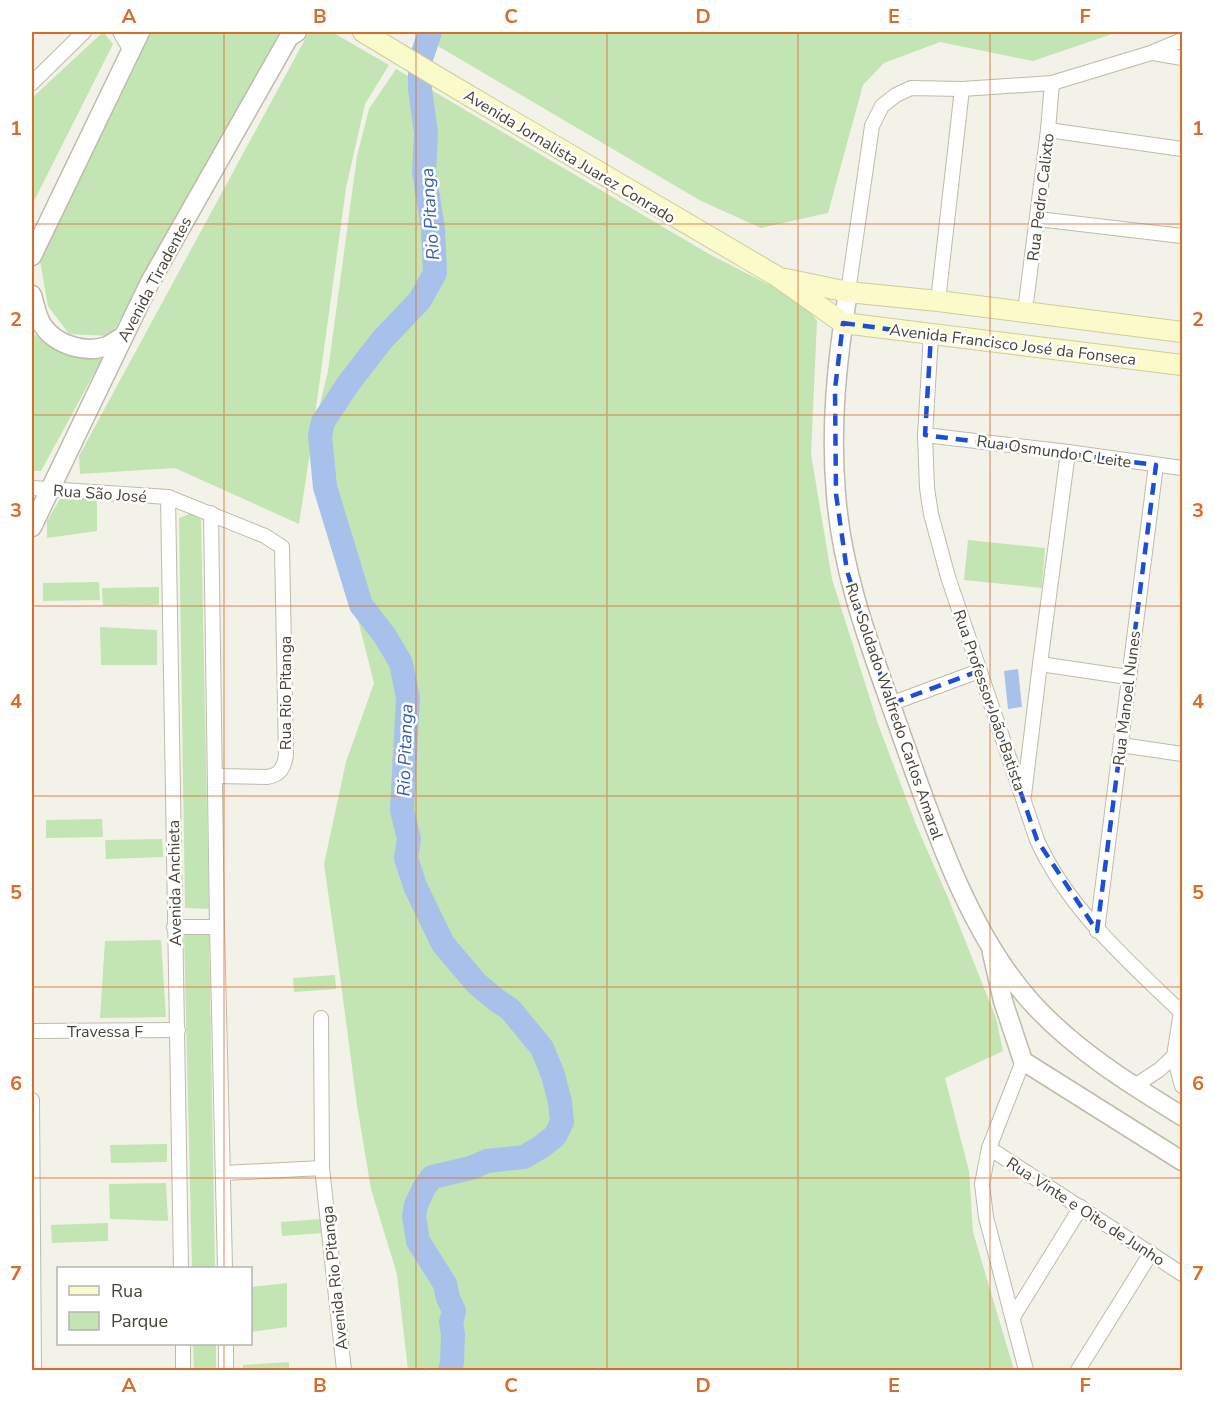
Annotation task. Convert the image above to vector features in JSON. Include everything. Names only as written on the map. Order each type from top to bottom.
[{"type":"main road","name":"Avenida Jornalista Juarez Conrado","points":[[363,32],[778,277],[843,323]]},
{"type":"main road","name":"Avenida Jornalista Juarez Conrado","points":[[778,277],[848,292]]},
{"type":"main road","name":"Avenida Francisco José da Fonseca","points":[[848,292],[1025,311],[1182,332]]},
{"type":"main road","name":"Avenida Francisco José da Fonseca","points":[[843,323],[1182,365]]},
{"type":"street","points":[[32,83],[84,32]]},
{"type":"street","points":[[120,32],[131,51]]},
{"type":"street","points":[[32,256],[140,32]]},
{"type":"street","name":"Avenida Tiradentes","points":[[32,527],[40,489],[124,336],[150,282],[292,33]]},
{"type":"street","points":[[848,292],[870,136],[878,111],[896,95],[911,88],[962,89],[1052,83],[1182,40]]},
{"type":"street","points":[[1151,52],[1182,58]]},
{"type":"street","name":"Rua Pedro Calixto","points":[[1025,311],[1038,219],[1052,83]]},
{"type":"street","points":[[938,301],[962,89]]},
{"type":"street","points":[[1048,130],[1182,149]]},
{"type":"street","points":[[1038,219],[1182,236]]},
{"type":"street","name":"Rua Soldado Walfredo Carlos Amaral","points":[[848,292],[835,389],[833,431],[839,525],[847,571],[890,704],[938,837],[990,945]]},
{"type":"street","points":[[32,295],[41,325],[63,344],[94,349],[107,346],[124,336]]},
{"type":"street","name":"Rua Professor João Batista","points":[[931,335],[925,435],[927,488],[931,514],[945,568],[1037,840],[1045,858],[1097,931],[1182,1009]]},
{"type":"street","name":"Rua Osmundo C Leite","points":[[925,435],[1182,468]]},
{"type":"street","points":[[1024,800],[1068,452]]},
{"type":"street","name":"Rua Manoel Nunes","points":[[1097,931],[1156,465]]},
{"type":"street","name":"Rua São José","points":[[40,489],[168,497],[211,513],[282,547]]},
{"type":"street","name":"Avenida Anchieta","points":[[168,497],[182,1267]]},
{"type":"street","points":[[211,513],[225,1267]]},
{"type":"street","name":"Rua Rio Pitanga","points":[[216,776],[275,776],[284,765],[286,755],[282,547]]},
{"type":"street","points":[[1040,664],[1128,677]]},
{"type":"street","points":[[890,704],[979,670]]},
{"type":"street","points":[[1121,745],[1182,754]]},
{"type":"street","points":[[174,927],[217,927]]},
{"type":"street","points":[[990,945],[1030,1001],[1070,1040],[1133,1087],[1182,1116]]},
{"type":"street","points":[[990,945],[1003,1001],[1023,1061],[1182,1161]]},
{"type":"street","points":[[1012,1029],[1018,1006],[1030,1001]]},
{"type":"street","points":[[1182,1009],[1174,1056],[1182,1086]]},
{"type":"street","points":[[224,1173],[322,1168],[321,1018]]},
{"type":"street","name":"Travessa F","points":[[32,1031],[178,1030]]},
{"type":"street","points":[[1133,1087],[1159,1070],[1174,1056]]},
{"type":"street","points":[[1023,1061],[989,1148],[982,1184],[983,1202],[1026,1371]]},
{"type":"street","points":[[32,1100],[34,1371]]},
{"type":"street","name":"Rua Vinte e Oito de Junho","points":[[989,1148],[1182,1274]]},
{"type":"street","name":"Avenida Rio Pitanga","points":[[322,1168],[344,1371]]},
{"type":"street","points":[[1013,1317],[1081,1207]]},
{"type":"street","points":[[1078,1371],[1151,1253]]},
{"type":"street","points":[[183,1345],[183,1371]]},
{"type":"street","points":[[226,1345],[226,1371]]},
{"type":"highlighted area","points":[[843,323],[931,335],[925,435],[1156,465],[1097,931],[1037,840],[979,671],[890,704],[847,571],[836,494],[835,389]]},
{"type":"green space","points":[[103,32],[113,44],[32,205],[32,98]]},
{"type":"green space","points":[[148,32],[280,32],[111,336],[69,334],[48,306],[40,261]]},
{"type":"green space","points":[[309,32],[332,32],[389,65],[365,104],[346,188],[312,437],[328,371],[357,156],[369,109],[396,69],[709,254],[804,303],[817,321],[811,454],[832,579],[878,724],[917,827],[996,1018],[1003,1051],[945,1078],[969,1171],[973,1232],[1014,1370],[408,1370],[397,1274],[371,1189],[357,1105],[324,864],[346,762],[374,683],[356,612],[326,525],[312,439],[299,524],[175,468],[80,474],[79,456]]},
{"type":"green space","points":[[414,32],[1118,32],[1033,61],[940,42],[884,63],[863,85],[828,213],[761,228],[701,201]]},
{"type":"green space","points":[[32,333],[58,351],[102,359],[41,471],[32,471]]},
{"type":"green space","points":[[60,499],[97,499],[97,531],[47,538],[47,521]]},
{"type":"green space","points":[[190,514],[201,519],[209,909],[185,908],[179,518]]},
{"type":"green space","points":[[968,540],[1045,548],[1042,588],[964,580]]},
{"type":"green space","points":[[99,582],[100,600],[43,601],[43,583]]},
{"type":"green space","points":[[159,587],[159,605],[103,606],[102,588]]},
{"type":"green space","points":[[100,627],[157,630],[157,665],[101,665]]},
{"type":"green space","points":[[102,819],[103,837],[46,838],[46,820]]},
{"type":"green space","points":[[162,839],[163,857],[106,859],[105,840]]},
{"type":"green space","points":[[209,933],[215,1267],[192,1267],[184,934]]},
{"type":"green space","points":[[161,940],[166,1017],[100,1018],[105,941]]},
{"type":"green space","points":[[335,975],[336,989],[294,992],[293,978]]},
{"type":"green space","points":[[167,1144],[167,1162],[111,1163],[110,1145]]},
{"type":"green space","points":[[166,1183],[168,1221],[110,1219],[109,1184]]},
{"type":"green space","points":[[323,1219],[324,1233],[282,1236],[281,1222]]},
{"type":"green space","points":[[108,1223],[108,1241],[52,1243],[51,1225]]},
{"type":"green space","points":[[287,1283],[287,1327],[252,1332],[252,1287]]},
{"type":"green space","points":[[193,1345],[216,1345],[216,1370],[194,1370]]},
{"type":"green space","points":[[289,1362],[289,1370],[243,1370],[243,1365]]},
{"type":"water","points":[[1018,669],[1022,707],[1008,709],[1004,671]]},
{"type":"waterway","name":"Rio Pitanga","points":[[430,32],[420,62],[420,89],[426,133],[424,172],[433,229],[435,273],[420,300],[382,340],[348,384],[323,422],[320,436],[325,487],[361,605],[385,636],[401,663],[408,698],[402,810],[409,839],[406,858],[415,886],[443,944],[477,984],[510,1009],[542,1048],[553,1075],[560,1102],[562,1122],[555,1136],[541,1147],[524,1157],[487,1161],[471,1168],[432,1177],[416,1205],[414,1216],[418,1241],[445,1284],[454,1311],[451,1322],[453,1334],[450,1370]]}]
